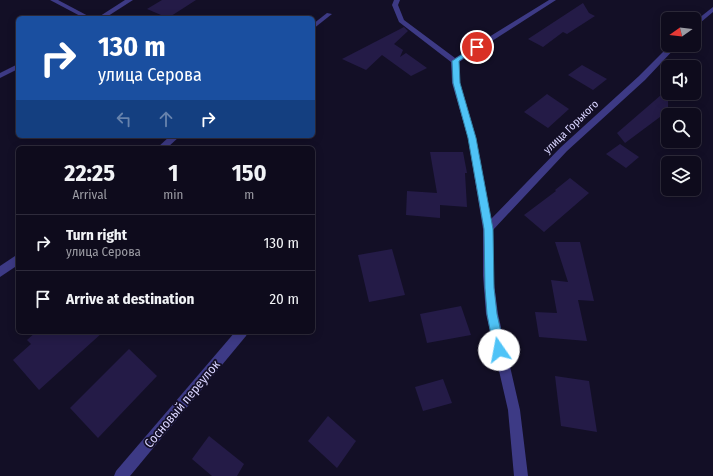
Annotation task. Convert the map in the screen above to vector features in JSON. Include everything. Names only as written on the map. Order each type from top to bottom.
[{"type":"street","points":[[53,0],[85,16]]},
{"type":"street","points":[[103,16],[130,0]]},
{"type":"street","points":[[397,0],[394,5],[401,21],[455,61]]},
{"type":"street","points":[[455,61],[553,0]]},
{"type":"street","points":[[701,20],[713,9]]},
{"type":"street","points":[[315,25],[329,14]]},
{"type":"street","name":"улица Горького","points":[[488,229],[564,149],[642,78],[667,52]]},
{"type":"street","points":[[455,61],[456,83],[472,138],[488,229],[488,276],[492,314],[514,410],[521,476]]},
{"type":"street","points":[[0,76],[16,67]]},
{"type":"street","points":[[164,146],[174,138]]},
{"type":"street","points":[[0,272],[16,260]]},
{"type":"street","name":"Сосновый переулок","points":[[121,476],[240,334]]},
{"type":"building","points":[[162,0],[196,0],[171,16],[163,16],[147,9]]},
{"type":"building","points":[[583,3],[589,13],[595,16],[567,34],[563,32],[543,47],[528,39]]},
{"type":"building","points":[[404,27],[408,31],[394,44],[403,50],[400,57],[406,53],[427,68],[411,76],[382,55],[366,70],[342,59]]},
{"type":"building","points":[[582,65],[607,79],[593,90],[568,75]]},
{"type":"building","points":[[547,94],[569,109],[548,128],[524,112]]},
{"type":"building","points":[[661,95],[661,100],[668,100],[668,108],[661,108],[661,116],[625,143],[617,133]]},
{"type":"building","points":[[620,144],[639,157],[626,168],[606,154]]},
{"type":"building","points":[[430,152],[463,152],[467,173],[465,173],[467,207],[440,205],[440,218],[406,215],[407,191],[437,193]]},
{"type":"building","points":[[570,178],[589,193],[544,232],[524,215],[556,191],[555,190]]},
{"type":"building","points":[[555,242],[580,242],[594,301],[578,300],[587,341],[539,337],[535,312],[557,313],[551,280],[568,282]]},
{"type":"building","points":[[392,249],[405,295],[369,302],[358,255]]},
{"type":"building","points":[[461,306],[471,335],[427,343],[420,314]]},
{"type":"building","points":[[34,334],[101,334],[39,390],[13,360],[31,344],[27,340]]},
{"type":"building","points":[[129,349],[157,376],[98,438],[70,408]]},
{"type":"building","points":[[555,376],[589,381],[597,432],[561,426]]},
{"type":"building","points":[[443,379],[452,403],[423,411],[415,387]]},
{"type":"building","points":[[328,416],[356,441],[337,468],[308,441]]},
{"type":"building","points":[[209,436],[244,464],[237,476],[212,476],[192,459]]},
{"type":"route","points":[[477,47],[455,61],[456,83],[472,138],[488,229],[488,276],[492,314],[499,350]]}]
